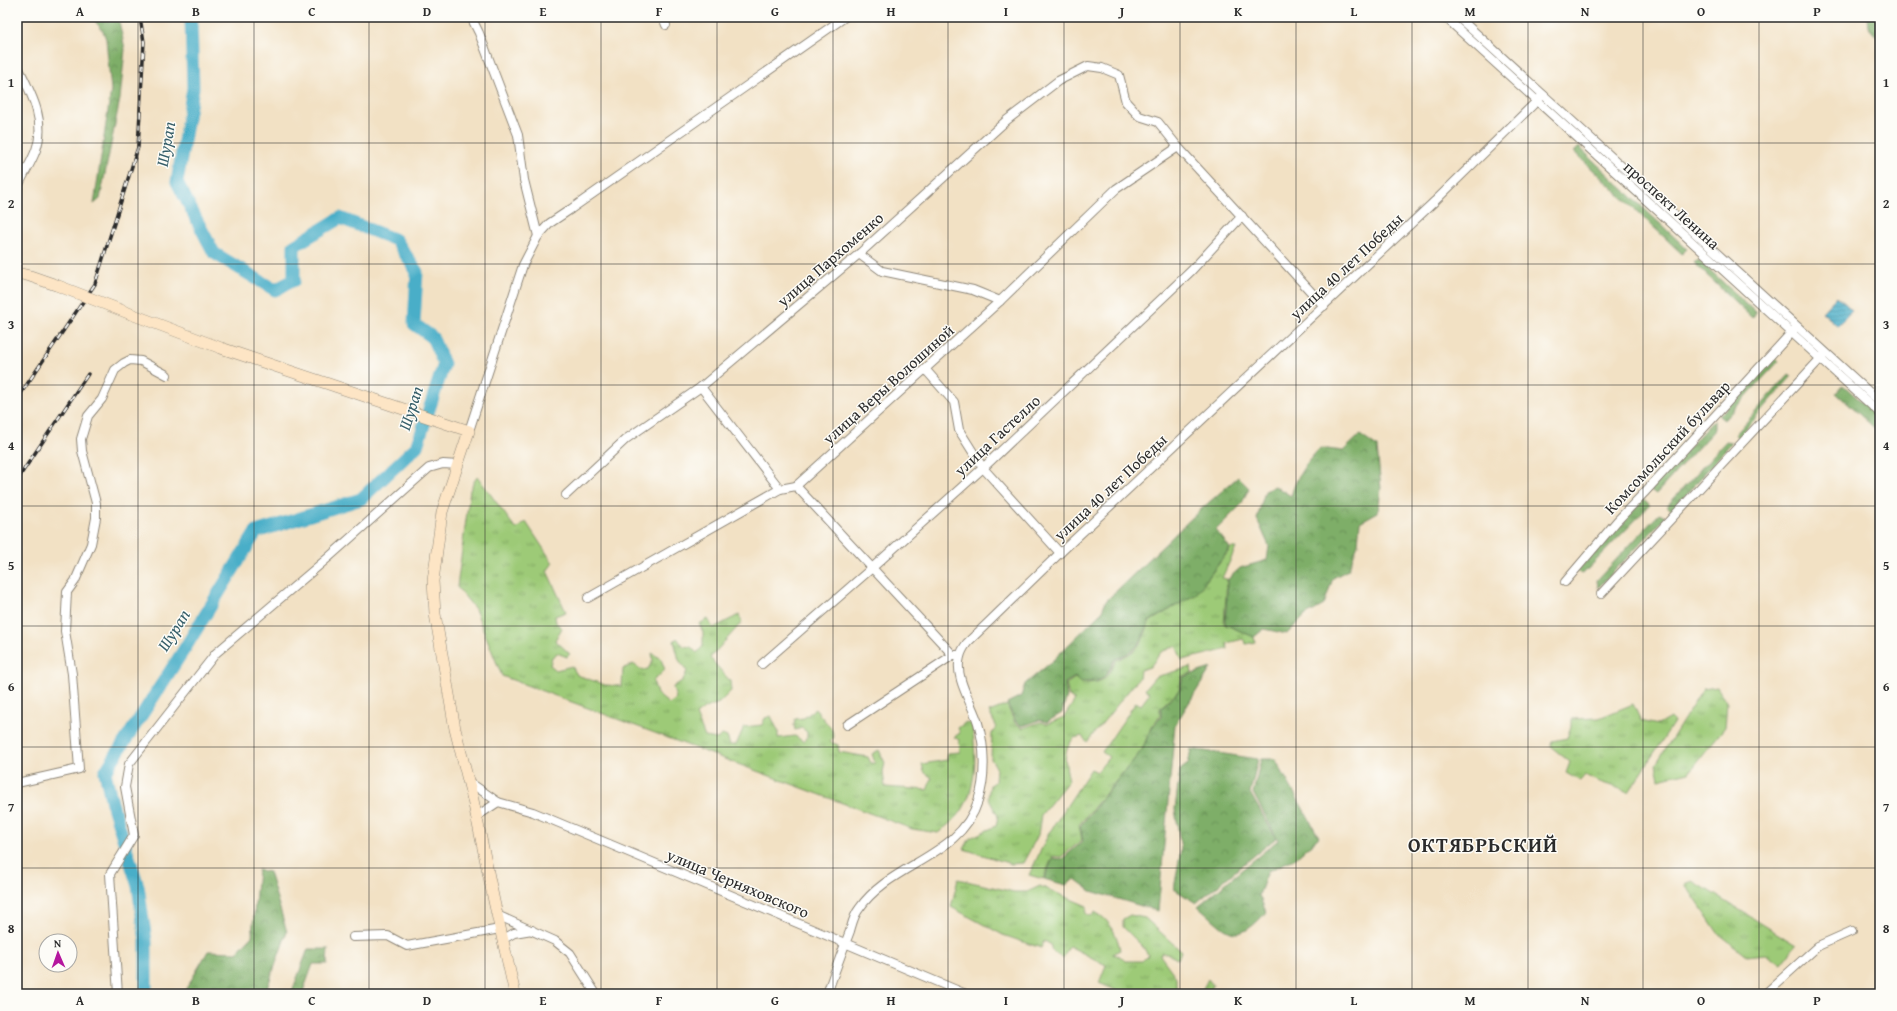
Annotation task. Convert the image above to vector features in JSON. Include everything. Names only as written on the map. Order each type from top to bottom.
[{"type":"main road","points":[[17,273],[56,285],[221,348],[469,431],[442,512],[432,581],[434,614],[446,688],[477,816],[501,935],[515,994]]},
{"type":"street","points":[[471,17],[479,33],[518,135],[524,180],[538,236]]},
{"type":"street","points":[[469,431],[523,265],[538,236],[550,223],[571,208],[845,17]]},
{"type":"street","name":"проспект Ленина","points":[[1445,17],[1791,333],[1823,356],[1880,402]]},
{"type":"street","name":"проспект Ленина","points":[[1458,17],[1797,327],[1823,356],[1880,413]]},
{"type":"street","points":[[17,65],[31,93],[39,122],[36,149],[17,189]]},
{"type":"street","name":"улица Пархоменко","points":[[566,495],[626,439],[701,387],[859,254],[1007,120],[1058,80],[1088,66],[1102,68],[1119,75],[1126,102],[1139,116],[1158,122],[1178,147]]},
{"type":"street","name":"улица 40 лет Победы","points":[[957,655],[967,643],[1060,553],[1435,201],[1543,95]]},
{"type":"street","points":[[1178,147],[1324,306]]},
{"type":"street","name":"улица Веры Волошиной","points":[[796,486],[1000,302],[1116,189],[1178,147]]},
{"type":"street","name":"улица Гастелло","points":[[762,664],[983,468],[1191,271],[1242,216]]},
{"type":"street","points":[[859,254],[882,271],[973,290],[1000,302]]},
{"type":"street","name":"Комсомольский бульвар","points":[[1565,582],[1617,521],[1797,327]]},
{"type":"street","points":[[1601,594],[1823,356]]},
{"type":"street","points":[[17,783],[79,769],[72,674],[65,631],[67,592],[75,581],[90,544],[96,518],[96,503],[82,452],[81,438],[88,416],[102,399],[115,370],[124,363],[130,360],[141,361],[167,375]]},
{"type":"street","points":[[925,369],[954,402],[959,430],[983,468],[1060,553]]},
{"type":"street","points":[[701,387],[780,489]]},
{"type":"street","points":[[118,994],[110,874],[134,835],[125,787],[129,764],[216,653],[329,557],[429,468],[443,464],[458,464]]},
{"type":"street","points":[[588,598],[780,489],[796,486],[872,568],[957,655],[961,677],[978,724],[983,753],[983,776],[978,802],[968,824],[954,839],[878,888],[858,909],[827,994]]},
{"type":"street","points":[[847,725],[957,655]]},
{"type":"street","name":"улица Черняховского","points":[[468,781],[498,802],[533,812],[966,994]]},
{"type":"street","points":[[477,816],[498,802]]},
{"type":"street","points":[[497,915],[555,941],[570,953],[596,994]]},
{"type":"street","points":[[352,937],[388,936],[408,946],[532,930]]},
{"type":"street","points":[[1765,994],[1818,946],[1852,931]]},
{"type":"green space","points":[[92,17],[118,17],[125,49],[120,99],[100,199],[94,204],[111,90],[106,39],[103,31]]},
{"type":"green space","points":[[1867,17],[1880,17],[1880,40],[1868,27]]},
{"type":"green space","points":[[1579,147],[1687,249],[1682,254],[1574,152]]},
{"type":"green space","points":[[1698,259],[1756,313],[1752,318],[1694,263]]},
{"type":"green space","points":[[1773,358],[1779,361],[1724,420],[1719,416]]},
{"type":"green space","points":[[1789,374],[1792,376],[1738,438],[1735,435]]},
{"type":"green space","points":[[1843,385],[1880,418],[1880,433],[1836,393]]},
{"type":"green space","points":[[1714,420],[1714,430],[1656,494],[1649,489]]},
{"type":"green space","points":[[1360,435],[1377,447],[1381,489],[1378,512],[1360,522],[1358,544],[1348,570],[1333,578],[1324,605],[1306,615],[1287,634],[1264,629],[1254,637],[1225,624],[1228,579],[1240,568],[1267,560],[1269,546],[1257,519],[1265,491],[1275,486],[1291,496],[1302,470],[1320,448],[1343,451]]},
{"type":"green space","points":[[1726,441],[1732,442],[1672,511],[1667,506]]},
{"type":"green space","points":[[477,476],[516,529],[526,522],[553,563],[547,571],[566,612],[555,616],[556,623],[562,628],[555,640],[570,654],[567,657],[557,653],[552,657],[550,665],[556,670],[572,666],[577,675],[605,685],[622,686],[623,669],[633,664],[642,670],[648,669],[653,660],[652,653],[661,659],[665,670],[653,681],[657,694],[669,704],[676,699],[673,687],[683,680],[687,671],[679,660],[674,641],[677,638],[683,646],[691,647],[697,653],[703,646],[703,632],[699,624],[708,619],[713,628],[739,615],[742,622],[710,658],[730,681],[731,691],[719,703],[705,708],[696,715],[705,737],[717,739],[722,735],[727,737],[730,745],[736,745],[744,727],[762,725],[765,718],[771,716],[778,731],[778,738],[795,736],[804,742],[807,738],[807,732],[802,728],[795,730],[795,719],[804,718],[815,709],[831,728],[834,737],[830,742],[838,745],[839,752],[868,757],[871,763],[875,763],[872,754],[879,750],[885,763],[883,772],[885,787],[927,790],[932,778],[924,772],[922,764],[947,760],[948,753],[960,752],[959,740],[954,737],[960,733],[958,728],[966,722],[972,724],[975,758],[973,780],[967,802],[961,812],[953,821],[938,833],[912,829],[502,676],[475,609],[457,587],[470,490]]},
{"type":"green space","points":[[1238,477],[1249,488],[1241,505],[1216,530],[1230,548],[1196,594],[1148,622],[1143,636],[1137,646],[1128,653],[1115,659],[1105,676],[1099,680],[1080,682],[1075,677],[1065,683],[1067,696],[1062,713],[1047,722],[1039,720],[1023,726],[1016,722],[1007,703],[1021,696],[1025,684],[1049,664],[1102,612],[1105,602],[1199,511]]},
{"type":"green space","points":[[1644,499],[1650,505],[1583,574],[1576,571]]},
{"type":"green space","points":[[1659,514],[1666,517],[1598,588],[1597,580]]},
{"type":"green space","points":[[1231,548],[1236,548],[1222,578],[1227,579],[1224,624],[1254,637],[1255,642],[1246,644],[1243,639],[1227,643],[1228,649],[1182,660],[1176,646],[1161,652],[1150,667],[1140,670],[1139,678],[1087,742],[1082,736],[1074,738],[1070,743],[1066,753],[1066,768],[1069,780],[1041,815],[1038,835],[1023,863],[1011,864],[964,849],[970,838],[996,826],[998,816],[988,798],[990,785],[995,782],[996,767],[991,759],[992,734],[996,726],[989,712],[1007,705],[1015,723],[1023,728],[1040,722],[1047,724],[1064,717],[1075,700],[1069,696],[1066,684],[1075,678],[1080,683],[1099,681],[1106,677],[1116,660],[1129,654],[1138,646],[1144,636],[1149,622],[1196,594]]},
{"type":"green space","points":[[1191,667],[1192,673],[1182,676],[1179,690],[1160,708],[1160,716],[1151,727],[1142,750],[1079,825],[1082,840],[1061,857],[1053,856],[1043,879],[1029,875],[1049,833],[1091,769],[1097,772],[1109,757],[1102,752],[1136,702],[1141,705],[1150,693],[1145,689],[1155,677]]},
{"type":"green space","points":[[1211,668],[1175,725],[1158,911],[1091,891],[1075,879],[1066,885],[1044,879],[1053,858],[1062,859],[1083,841],[1080,826],[1142,750],[1152,727],[1161,717],[1161,708],[1180,690],[1183,677]]},
{"type":"green space","points":[[1717,687],[1727,703],[1725,727],[1689,772],[1659,779],[1656,764],[1703,689]]},
{"type":"green space","points":[[1633,704],[1641,721],[1658,725],[1670,718],[1674,722],[1629,792],[1597,781],[1585,775],[1580,781],[1566,773],[1570,762],[1550,746],[1552,741],[1567,738],[1571,726],[1571,719],[1599,718]]},
{"type":"green space","points":[[1191,749],[1258,759],[1250,793],[1276,838],[1196,903],[1174,889],[1181,849],[1175,809],[1180,770],[1188,764]]},
{"type":"green space","points":[[1261,759],[1275,759],[1319,837],[1296,858],[1268,871],[1259,895],[1266,912],[1247,930],[1239,933],[1232,932],[1217,923],[1198,906],[1278,840],[1253,793]]},
{"type":"green space","points":[[258,870],[269,872],[287,932],[265,994],[183,994],[208,951],[237,952],[252,936]]},
{"type":"green space","points":[[958,879],[1014,892],[1027,892],[1040,886],[1087,906],[1086,914],[1091,916],[1095,912],[1109,923],[1115,933],[1120,950],[1112,954],[1120,956],[1125,961],[1142,961],[1148,955],[1143,947],[1123,927],[1123,919],[1130,915],[1145,918],[1181,951],[1178,959],[1162,952],[1160,955],[1176,977],[1176,987],[1185,994],[1125,994],[1099,983],[1106,965],[1069,946],[1063,958],[1052,951],[1050,944],[1044,941],[1041,948],[1003,935],[951,907]]},
{"type":"green space","points":[[1693,881],[1796,945],[1781,964],[1765,954],[1747,956],[1718,933],[1685,884]]},
{"type":"green space","points":[[308,949],[328,949],[327,964],[313,964],[302,994],[291,994]]},
{"type":"green space","points":[[1208,979],[1213,985],[1209,994],[1200,994]]},
{"type":"water","points":[[1837,296],[1852,310],[1838,326],[1822,312]]},
{"type":"waterway","name":"Шурап","points":[[146,994],[146,941],[138,886],[112,803],[105,772],[185,648],[256,532],[361,499],[417,446],[444,364],[432,337],[414,324],[417,272],[396,240],[340,218],[294,246],[294,280],[275,290],[214,253],[177,182],[193,88],[191,17]]},
{"type":"railway","points":[[17,399],[95,284],[138,147],[144,42],[140,17]]},
{"type":"railway","points":[[17,480],[88,374]]},
{"type":"district","name":"ОКТЯБРЬСКИЙ","points":[[1483,844]]}]
